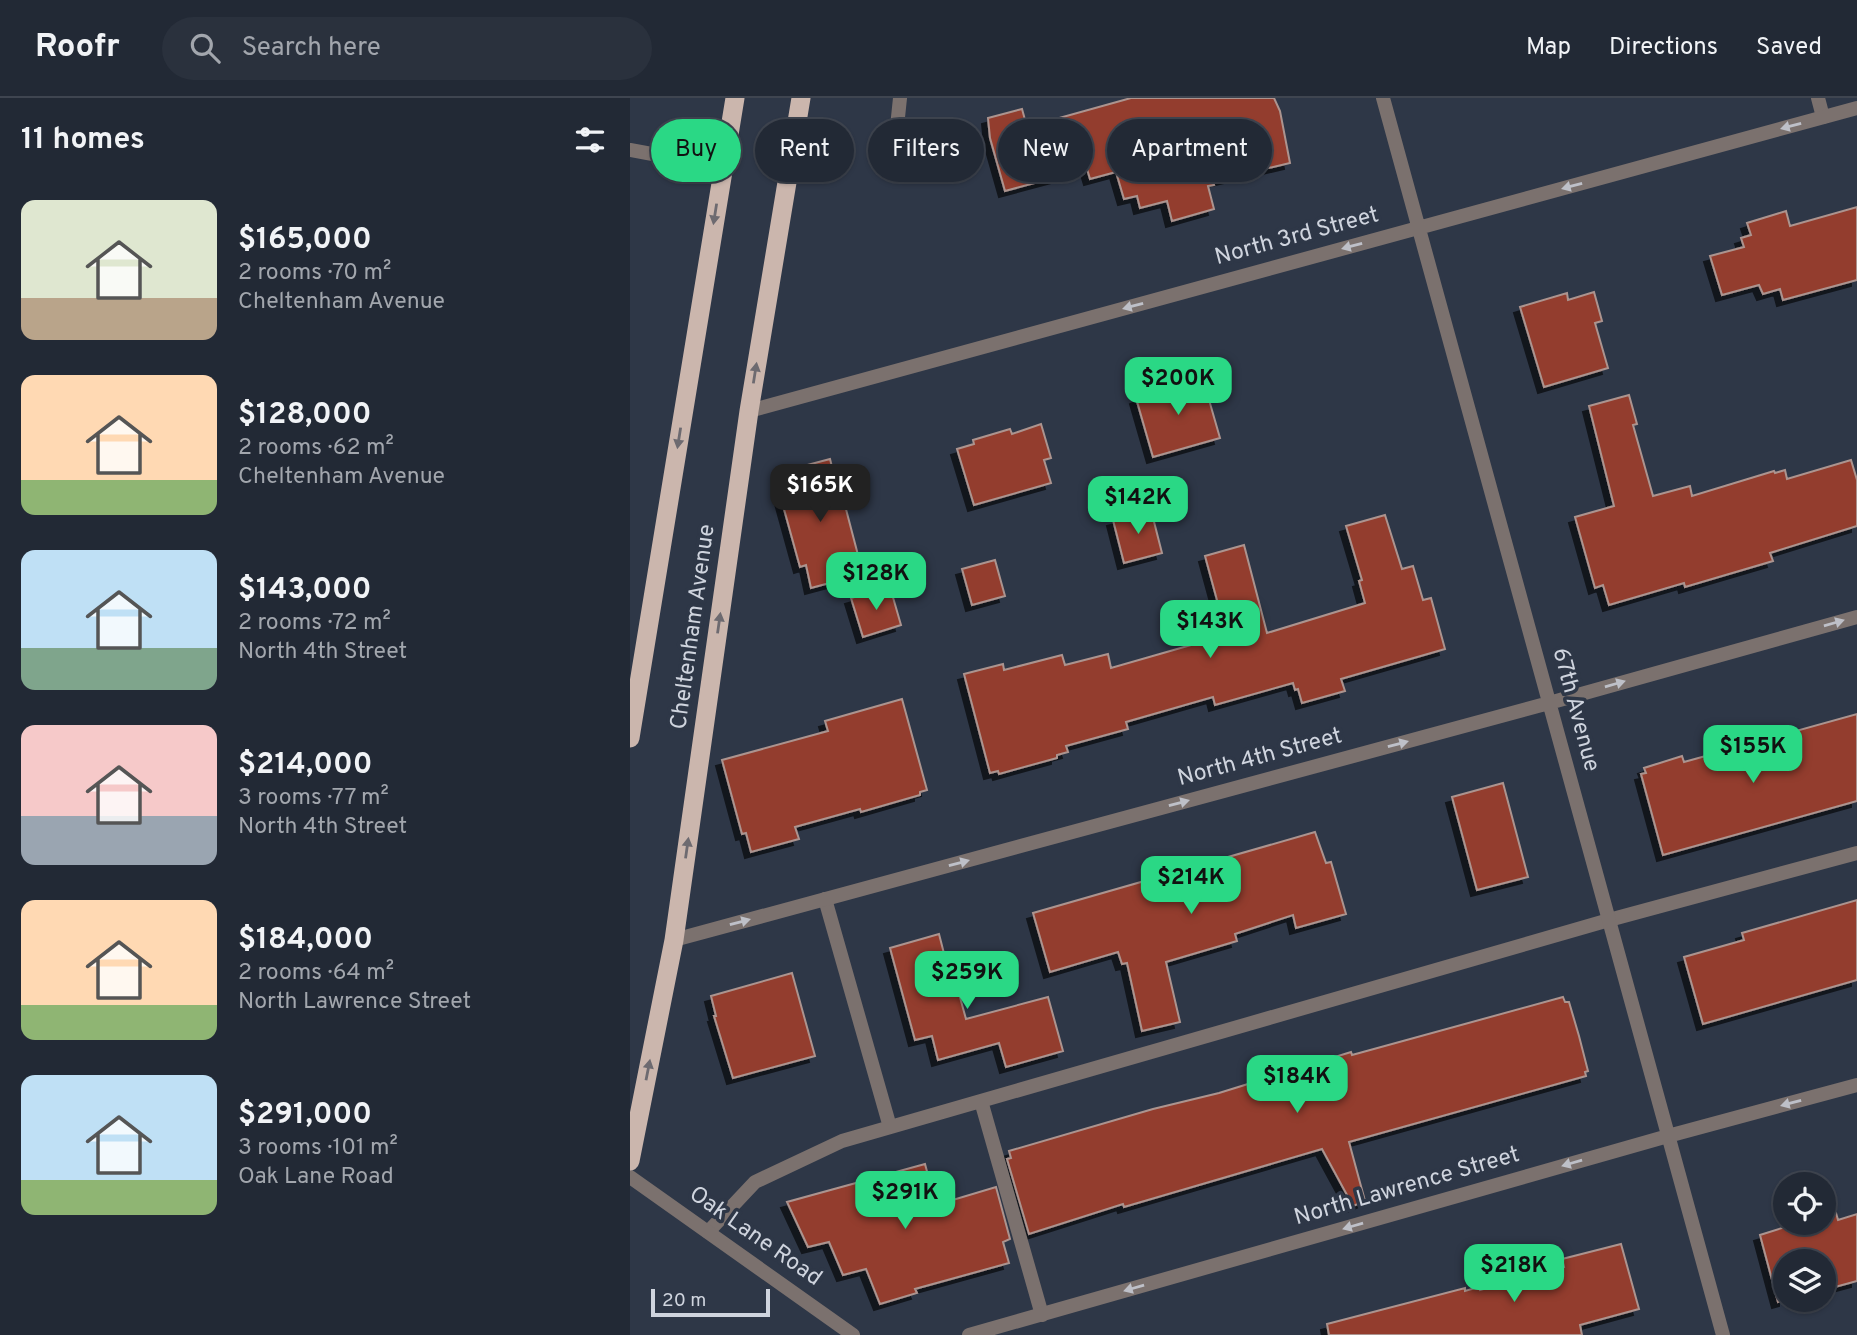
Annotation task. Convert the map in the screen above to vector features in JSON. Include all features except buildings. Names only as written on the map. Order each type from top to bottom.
[{"type":"highway","name":"Cheltenham Avenue","points":[[731,119],[735,98]]},
{"type":"highway","name":"Cheltenham Avenue","points":[[630,1161],[674,940],[749,411],[802,98]]},
{"type":"highway","name":"Cheltenham Avenue","points":[[630,734],[720,182]]},
{"type":"street","points":[[898,119],[900,98]]},
{"type":"street","name":"67th Avenue","points":[[1383,98],[1723,1335]]},
{"type":"street","points":[[1818,98],[1823,117]]},
{"type":"street","name":"North 3rd Street","points":[[749,411],[1857,108]]},
{"type":"street","points":[[630,150],[651,154]]},
{"type":"street","name":"North 4th Street","points":[[674,940],[1857,617]]},
{"type":"street","points":[[708,1232],[755,1182],[842,1141],[1609,920],[1857,853]]},
{"type":"street","points":[[824,899],[890,1127]]},
{"type":"street","name":"North Lawrence Street","points":[[970,1335],[1668,1136],[1857,1085]]},
{"type":"street","points":[[981,1101],[1042,1315]]},
{"type":"street","name":"Oak Lane Road","points":[[630,1177],[853,1335]]}]
